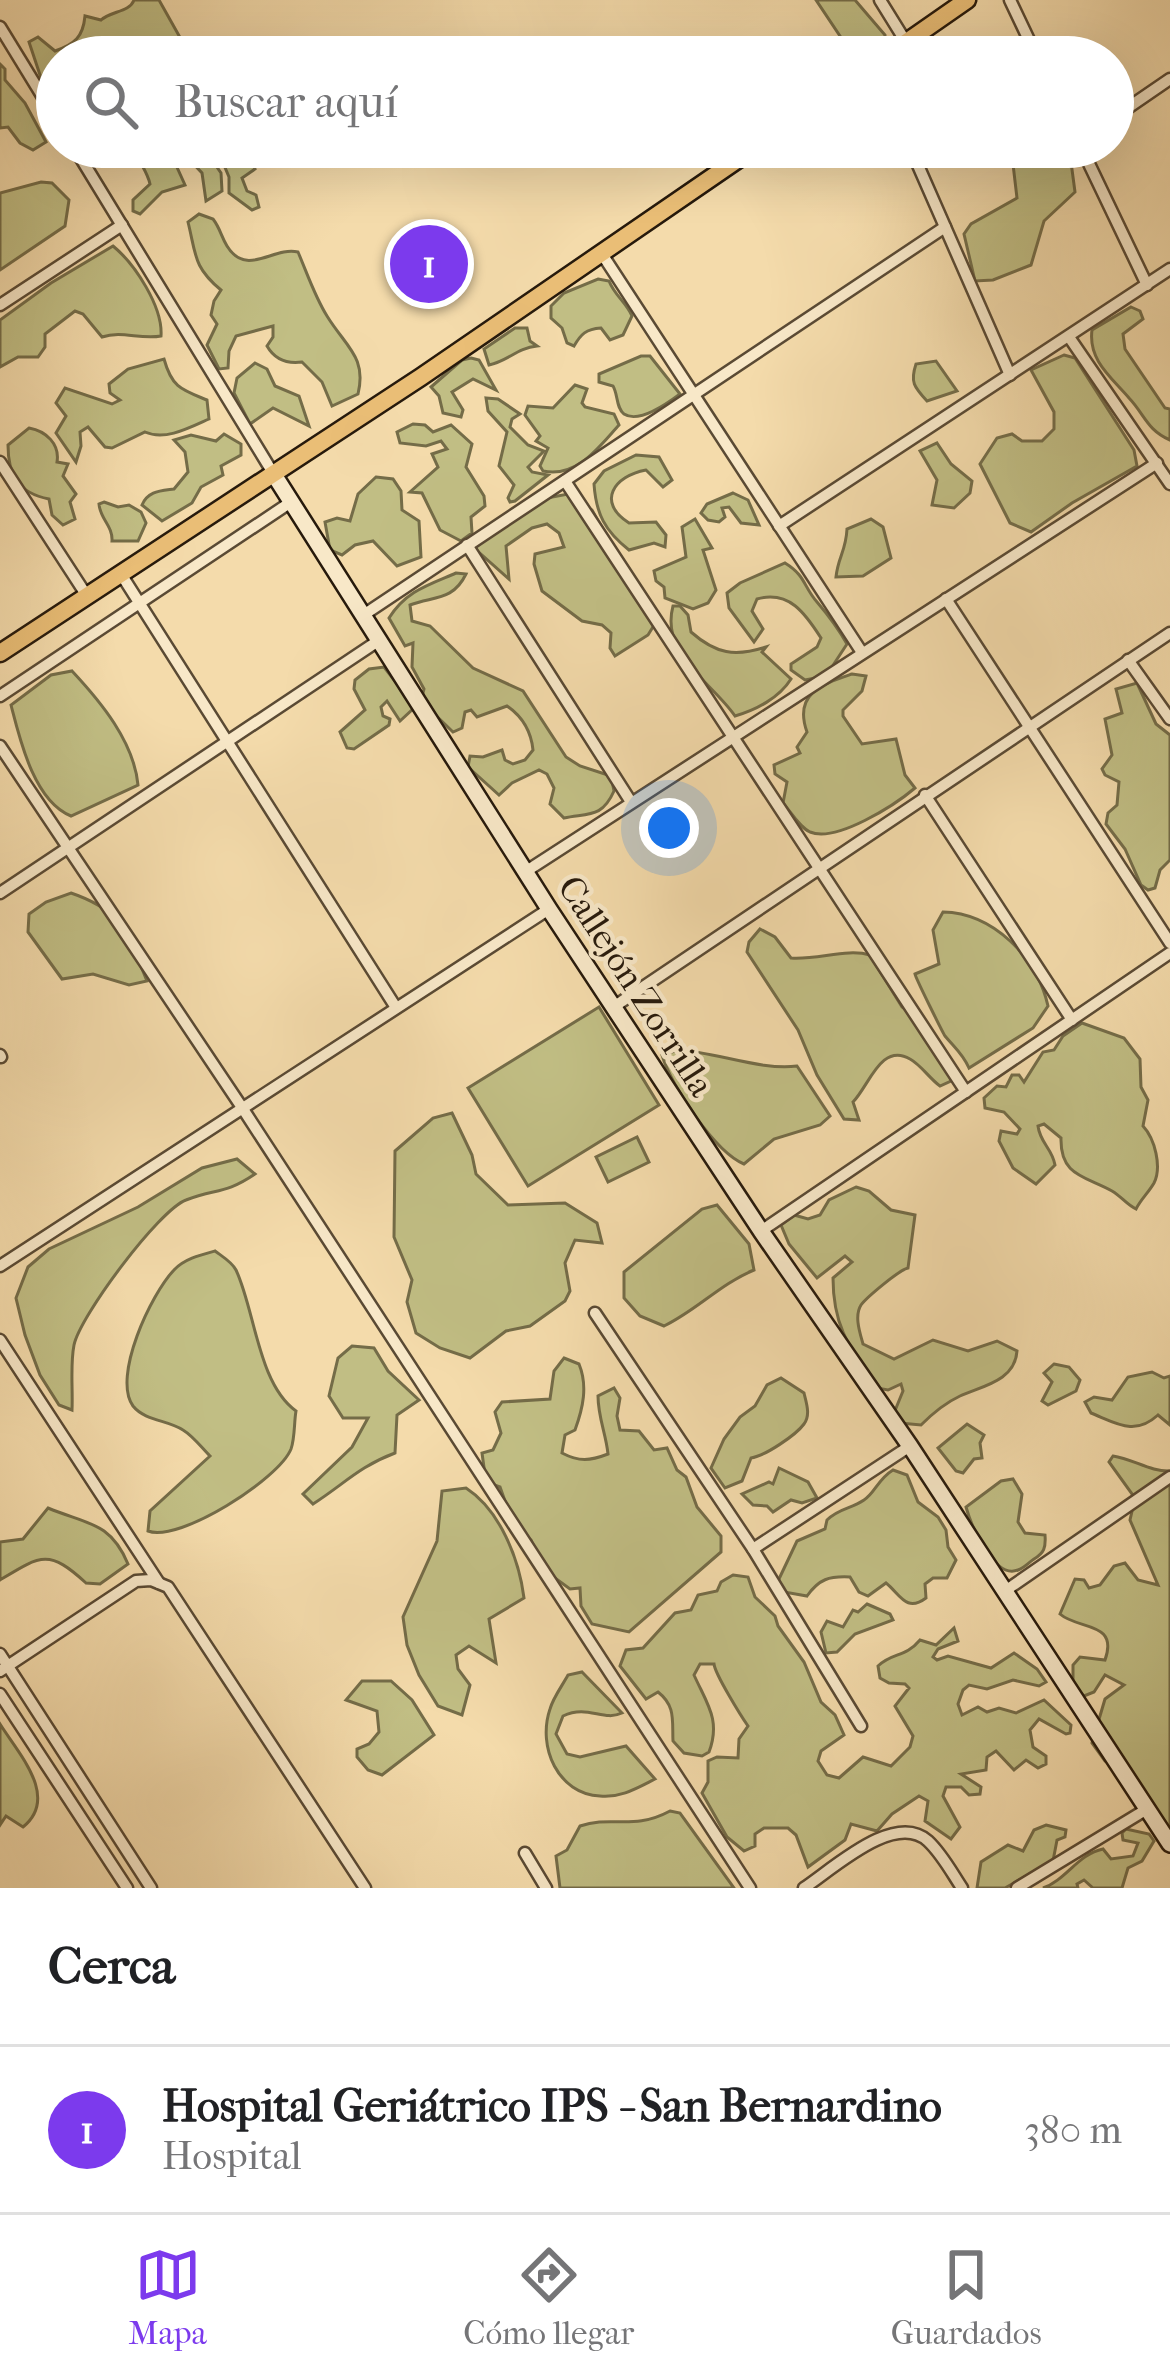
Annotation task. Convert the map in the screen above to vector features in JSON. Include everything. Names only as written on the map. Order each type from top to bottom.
[{"type":"main road","points":[[913,36],[967,0]]},
{"type":"main road","points":[[0,653],[725,168]]},
{"type":"street","points":[[880,0],[903,36]]},
{"type":"street","points":[[1010,0],[1027,36]]},
{"type":"street","points":[[0,27],[36,86]]},
{"type":"street","points":[[1134,104],[1170,79]]},
{"type":"street","name":"Callejón Zorrilla","points":[[87,168],[525,872],[1170,1844]]},
{"type":"street","points":[[919,168],[1010,376]]},
{"type":"street","points":[[1091,168],[1147,285]]},
{"type":"street","points":[[0,305],[122,225]]},
{"type":"street","points":[[362,616],[944,227]]},
{"type":"street","points":[[602,254],[861,651]]},
{"type":"street","points":[[779,526],[1170,269]]},
{"type":"street","points":[[1070,337],[1170,484]]},
{"type":"street","points":[[0,462],[88,596]]},
{"type":"street","points":[[525,872],[1157,464]]},
{"type":"street","points":[[565,481],[966,1092]]},
{"type":"street","points":[[0,696],[291,502]]},
{"type":"street","points":[[467,545],[631,802]]},
{"type":"street","points":[[121,574],[395,1006]]},
{"type":"street","points":[[946,599],[1170,943]]},
{"type":"street","points":[[614,1006],[1170,633]]},
{"type":"street","points":[[0,893],[378,641]]},
{"type":"street","points":[[1128,660],[1170,719]]},
{"type":"street","points":[[0,746],[243,1109],[750,1888]]},
{"type":"street","points":[[925,795],[1072,1020]]},
{"type":"street","points":[[0,1266],[549,909]]},
{"type":"street","points":[[761,1231],[1170,953]]},
{"type":"street","points":[[595,1313],[753,1549],[861,1726]]},
{"type":"street","points":[[0,1340],[159,1583]]},
{"type":"street","points":[[753,1549],[910,1446]]},
{"type":"street","points":[[1005,1591],[1170,1477]]},
{"type":"street","points":[[4,1669],[136,1581],[168,1588],[365,1888]]},
{"type":"street","points":[[0,1654],[4,1669],[151,1888]]},
{"type":"street","points":[[0,1694],[127,1888]]},
{"type":"street","points":[[1017,1888],[1147,1809]]},
{"type":"street","points":[[804,1888],[890,1832],[914,1832],[930,1843],[962,1888]]},
{"type":"street","points":[[525,1853],[546,1888]]},
{"type":"shaded area","points":[[134,0],[159,0],[179,36],[78,36],[85,16],[101,20]]},
{"type":"shaded area","points":[[816,0],[855,0],[885,35],[885,36],[840,36]]},
{"type":"shaded area","points":[[0,64],[5,80],[36,123],[36,148],[20,143],[8,127],[0,128]]},
{"type":"shaded area","points":[[143,168],[177,168],[185,185],[162,192],[140,214],[133,211],[133,200],[150,184]]},
{"type":"shaded area","points":[[197,168],[218,168],[221,173],[222,191],[206,201]]},
{"type":"shaded area","points":[[225,168],[255,168],[242,178],[259,207],[252,210],[229,193]]},
{"type":"shaded area","points":[[1013,168],[1072,168],[1075,192],[1044,221],[1031,265],[993,280],[975,281],[964,234],[971,224],[1017,198]]},
{"type":"shaded area","points":[[52,183],[69,200],[65,226],[0,270],[0,193]]},
{"type":"shaded area","points":[[199,214],[213,219],[227,246],[243,260],[298,252],[323,309],[357,361],[358,394],[332,406],[322,382],[302,362],[282,360],[270,351],[273,326],[236,336],[228,368],[219,369],[207,345],[217,324],[211,315],[221,290],[200,267],[195,252],[188,222]]},
{"type":"shaded area","points":[[113,246],[146,287],[161,336],[102,337],[75,311],[45,334],[45,347],[38,357],[18,357],[0,367],[0,320]]},
{"type":"shaded area","points":[[598,279],[609,281],[632,316],[623,335],[610,340],[601,328],[591,330],[574,346],[551,318],[551,306],[564,293]]},
{"type":"shaded area","points":[[1131,307],[1143,319],[1123,334],[1125,349],[1170,409],[1170,440],[1151,427],[1102,367],[1094,350],[1092,330]]},
{"type":"shaded area","points":[[515,328],[527,328],[530,341],[537,346],[489,365],[484,349]]},
{"type":"shaded area","points":[[1064,355],[1075,358],[1134,450],[1137,466],[1031,532],[1010,523],[980,464],[997,438],[1012,434],[1022,441],[1042,441],[1054,429],[1054,412],[1031,370]]},
{"type":"shaded area","points":[[650,356],[680,394],[653,411],[630,416],[620,408],[613,386],[599,382],[599,374]]},
{"type":"shaded area","points":[[164,359],[179,387],[207,400],[209,419],[169,434],[145,432],[112,448],[105,447],[88,427],[80,432],[76,462],[56,433],[66,416],[56,403],[65,388],[112,404],[120,400],[110,393],[109,384],[128,369]]},
{"type":"shaded area","points":[[462,360],[479,360],[496,390],[473,379],[452,392],[463,410],[461,417],[443,413],[431,387]]},
{"type":"shaded area","points":[[936,361],[957,391],[927,401],[914,384],[914,370],[916,364]]},
{"type":"shaded area","points":[[255,363],[267,369],[275,386],[299,396],[309,426],[273,408],[250,424],[234,393],[237,378]]},
{"type":"shaded area","points":[[575,385],[587,389],[585,407],[614,414],[619,425],[576,466],[543,471],[540,466],[548,448],[536,441],[540,436],[525,415],[528,406],[553,408]]},
{"type":"shaded area","points":[[486,398],[498,399],[520,414],[510,427],[528,445],[544,451],[528,467],[548,475],[515,501],[508,498],[514,485],[499,466],[507,432],[488,411]]},
{"type":"shaded area","points":[[413,424],[433,432],[451,425],[472,444],[466,467],[485,506],[471,517],[472,533],[461,541],[440,530],[422,493],[410,492],[438,467],[432,454],[447,449],[441,441],[426,446],[400,443],[397,432]]},
{"type":"shaded area","points":[[29,428],[46,435],[54,444],[57,462],[68,464],[63,476],[76,494],[70,502],[75,519],[63,525],[52,515],[49,499],[22,487],[13,474],[8,445]]},
{"type":"shaded area","points":[[224,434],[241,444],[241,455],[221,466],[223,475],[201,487],[192,503],[162,521],[142,505],[151,494],[174,489],[188,472],[185,452],[174,440],[191,435],[216,441]]},
{"type":"shaded area","points":[[937,443],[951,464],[972,481],[970,493],[954,508],[932,505],[937,480],[920,451]]},
{"type":"shaded area","points":[[636,455],[659,457],[672,480],[663,487],[646,470],[635,473],[613,491],[613,507],[629,523],[656,522],[666,535],[665,547],[654,543],[629,550],[608,529],[597,504],[594,484],[604,471]]},
{"type":"shaded area","points":[[376,477],[393,479],[401,491],[402,510],[419,521],[421,557],[397,566],[373,541],[355,545],[342,555],[330,550],[325,522],[350,521],[358,494]]},
{"type":"shaded area","points":[[733,493],[748,500],[759,525],[741,523],[729,507],[722,508],[725,517],[719,522],[701,513],[707,504]]},
{"type":"shaded area","points":[[568,494],[592,510],[656,622],[648,635],[615,656],[611,633],[602,625],[582,621],[542,591],[535,554],[564,547],[559,533],[547,524],[506,546],[509,579],[473,547],[526,502]]},
{"type":"shaded area","points":[[104,502],[129,505],[141,512],[146,523],[138,541],[112,541],[100,509]]},
{"type":"shaded area","points":[[695,519],[712,548],[703,550],[716,590],[708,603],[693,609],[665,598],[654,571],[686,557],[682,527]]},
{"type":"shaded area","points":[[871,519],[883,527],[891,558],[863,576],[836,577],[847,529]]},
{"type":"shaded area","points":[[785,563],[801,577],[847,644],[826,676],[805,680],[791,670],[791,664],[817,647],[821,638],[795,606],[778,598],[757,599],[752,611],[763,629],[754,642],[729,608],[727,593]]},
{"type":"shaded area","points":[[456,573],[466,574],[455,589],[410,605],[412,621],[430,626],[473,668],[523,691],[566,757],[611,776],[614,791],[599,810],[564,818],[550,804],[554,788],[539,770],[499,795],[468,767],[470,756],[502,750],[505,760],[513,764],[525,760],[533,750],[525,725],[507,706],[477,717],[471,710],[465,712],[462,728],[453,732],[421,701],[424,689],[412,667],[413,643],[405,646],[389,618],[410,595]]},
{"type":"shaded area","points":[[673,606],[680,606],[688,615],[691,632],[709,645],[735,652],[766,647],[762,652],[791,679],[766,702],[735,716],[681,653],[671,623]]},
{"type":"shaded area","points":[[384,667],[415,707],[400,721],[387,701],[381,707],[389,725],[354,749],[347,748],[340,732],[365,710],[354,689],[355,680],[369,669]]},
{"type":"shaded area","points":[[72,671],[123,738],[138,785],[71,816],[38,784],[11,705],[51,675]]},
{"type":"shaded area","points":[[852,674],[866,676],[862,691],[843,710],[843,716],[862,744],[896,739],[905,775],[915,788],[849,827],[810,832],[783,803],[787,782],[775,774],[774,765],[800,753],[797,747],[807,732],[804,708],[813,692]]},
{"type":"shaded area","points":[[1137,683],[1156,724],[1170,735],[1170,860],[1160,870],[1155,888],[1148,890],[1106,824],[1108,813],[1117,805],[1119,782],[1102,769],[1112,755],[1105,719],[1122,713],[1116,689]]},
{"type":"shaded area","points":[[71,893],[113,916],[147,981],[129,985],[93,974],[62,979],[28,932],[29,914]]},
{"type":"shaded area","points":[[943,912],[979,920],[1010,941],[1034,971],[1048,1006],[1033,1028],[969,1068],[945,1036],[915,974],[939,964],[933,930]]},
{"type":"shaded area","points":[[760,929],[775,937],[791,958],[870,955],[902,1007],[917,1017],[952,1073],[951,1081],[940,1086],[910,1059],[891,1056],[853,1102],[859,1120],[844,1119],[817,1075],[798,1030],[747,952]]},
{"type":"shaded area","points":[[599,1007],[659,1105],[528,1186],[468,1088]]},
{"type":"shaded area","points":[[1082,1023],[1124,1038],[1140,1059],[1141,1087],[1148,1100],[1143,1126],[1154,1146],[1157,1169],[1154,1183],[1136,1209],[1070,1168],[1061,1138],[1044,1124],[1038,1126],[1039,1132],[1055,1165],[1036,1184],[1013,1168],[999,1141],[1001,1131],[1017,1134],[1020,1129],[1004,1112],[985,1108],[984,1098],[997,1086],[1006,1087],[1012,1075],[1024,1082],[1043,1052],[1054,1050],[1063,1036]]},
{"type":"shaded area","points":[[678,1050],[769,1066],[797,1066],[830,1116],[820,1125],[774,1139],[744,1164],[708,1132],[675,1083],[662,1055]]},
{"type":"shaded area","points":[[452,1113],[476,1174],[508,1205],[565,1203],[597,1223],[602,1243],[575,1240],[565,1263],[570,1291],[565,1301],[530,1326],[506,1331],[470,1358],[416,1333],[407,1302],[412,1280],[394,1237],[395,1151],[433,1118]]},
{"type":"shaded area","points":[[637,1137],[649,1162],[608,1182],[596,1157]]},
{"type":"shaded area","points":[[237,1159],[255,1174],[174,1208],[105,1289],[74,1345],[72,1410],[59,1405],[40,1375],[16,1298],[28,1267],[49,1249],[138,1207],[202,1168]]},
{"type":"shaded area","points":[[856,1187],[869,1191],[891,1210],[915,1215],[908,1268],[859,1309],[863,1344],[894,1359],[933,1340],[968,1351],[997,1341],[1017,1351],[1004,1376],[949,1402],[921,1425],[900,1423],[894,1413],[901,1384],[888,1390],[877,1388],[845,1336],[833,1278],[852,1262],[845,1256],[817,1278],[789,1244],[781,1225],[794,1215],[808,1219],[820,1215],[829,1200]]},
{"type":"shaded area","points":[[717,1205],[749,1244],[754,1270],[664,1326],[640,1316],[624,1298],[624,1272],[702,1209]]},
{"type":"shaded area","points":[[215,1251],[236,1270],[265,1365],[283,1399],[296,1411],[292,1445],[283,1462],[227,1506],[182,1527],[148,1531],[150,1511],[210,1456],[183,1430],[133,1406],[127,1376],[131,1357],[145,1316],[174,1270]]},
{"type":"shaded area","points":[[352,1346],[374,1348],[388,1371],[419,1400],[397,1415],[395,1453],[313,1504],[303,1494],[352,1447],[368,1418],[343,1418],[329,1396],[338,1358]]},
{"type":"shaded area","points":[[564,1358],[579,1364],[584,1389],[578,1422],[565,1435],[562,1453],[585,1459],[608,1454],[598,1396],[614,1388],[620,1398],[620,1430],[639,1431],[654,1450],[667,1448],[677,1470],[686,1477],[697,1507],[721,1536],[721,1552],[629,1632],[592,1624],[581,1606],[580,1588],[570,1589],[544,1570],[531,1540],[520,1533],[510,1515],[500,1487],[486,1482],[482,1453],[493,1450],[501,1433],[495,1412],[502,1402],[550,1399],[554,1371]]},
{"type":"shaded area","points":[[1054,1364],[1069,1367],[1080,1380],[1076,1391],[1048,1405],[1042,1401],[1052,1382],[1044,1373]]},
{"type":"shaded area","points":[[1152,1372],[1170,1376],[1170,1425],[1158,1415],[1134,1426],[1091,1413],[1085,1402],[1094,1397],[1112,1400],[1128,1377]]},
{"type":"shaded area","points":[[781,1378],[804,1393],[806,1420],[780,1444],[751,1458],[742,1481],[725,1488],[711,1468],[724,1439],[755,1406],[767,1385]]},
{"type":"shaded area","points":[[967,1424],[984,1435],[982,1458],[974,1459],[963,1473],[938,1448]]},
{"type":"shaded area","points":[[1113,1456],[1170,1471],[1170,1833],[1125,1768],[1105,1761],[1092,1743],[1105,1699],[1124,1685],[1105,1675],[1094,1692],[1084,1696],[1073,1687],[1073,1665],[1080,1657],[1105,1660],[1106,1639],[1094,1628],[1060,1614],[1075,1579],[1084,1580],[1089,1588],[1100,1585],[1114,1566],[1125,1563],[1138,1580],[1158,1585],[1130,1520],[1135,1498],[1109,1462]]},
{"type":"shaded area","points":[[779,1468],[808,1482],[817,1498],[802,1503],[791,1500],[773,1512],[767,1506],[753,1505],[742,1494],[773,1484]]},
{"type":"shaded area","points":[[893,1470],[907,1475],[918,1502],[946,1530],[956,1560],[947,1578],[933,1578],[925,1584],[926,1598],[913,1604],[886,1583],[868,1596],[859,1592],[850,1577],[825,1580],[807,1596],[784,1592],[778,1581],[797,1541],[825,1529],[827,1520],[864,1500]]},
{"type":"shaded area","points":[[1013,1479],[1022,1494],[1018,1522],[1025,1533],[1045,1535],[1045,1543],[1037,1557],[1009,1571],[985,1549],[966,1507],[1001,1481]]},
{"type":"shaded area","points":[[466,1488],[489,1509],[506,1537],[524,1598],[489,1619],[496,1663],[469,1646],[456,1655],[458,1669],[470,1685],[462,1715],[438,1706],[419,1675],[403,1617],[437,1541],[442,1491]]},
{"type":"shaded area","points":[[48,1508],[105,1532],[128,1564],[100,1584],[86,1583],[63,1565],[44,1559],[0,1580],[0,1542],[23,1539]]},
{"type":"shaded area","points":[[733,1575],[748,1577],[755,1597],[775,1616],[804,1662],[821,1702],[835,1715],[844,1735],[821,1751],[818,1761],[827,1775],[839,1778],[863,1757],[891,1766],[910,1747],[913,1736],[895,1706],[909,1688],[880,1678],[878,1666],[920,1640],[936,1645],[954,1628],[958,1641],[938,1649],[933,1657],[937,1660],[948,1656],[991,1668],[1014,1653],[1046,1682],[1039,1686],[1013,1680],[987,1689],[969,1685],[958,1704],[962,1715],[978,1707],[1016,1713],[1044,1700],[1071,1725],[1070,1733],[1039,1719],[1030,1730],[1033,1747],[1046,1756],[1046,1764],[1038,1768],[1026,1760],[1014,1770],[996,1751],[987,1757],[986,1770],[961,1774],[981,1787],[980,1794],[946,1787],[943,1796],[960,1827],[951,1839],[925,1821],[928,1801],[919,1796],[877,1831],[851,1824],[845,1840],[808,1867],[796,1835],[788,1828],[764,1828],[755,1834],[755,1846],[744,1851],[727,1837],[702,1793],[708,1782],[708,1761],[738,1758],[739,1739],[748,1726],[714,1664],[700,1664],[694,1675],[713,1721],[709,1752],[702,1756],[684,1753],[673,1741],[668,1703],[658,1692],[646,1699],[620,1666],[626,1650],[643,1648],[675,1613],[691,1610],[698,1595],[717,1591]]},
{"type":"shaded area","points":[[867,1604],[893,1620],[855,1634],[837,1652],[826,1653],[821,1632],[827,1621],[843,1627],[853,1610],[858,1612]]},
{"type":"shaded area","points":[[582,1672],[622,1713],[563,1716],[556,1734],[567,1754],[580,1757],[626,1746],[655,1779],[608,1796],[585,1793],[562,1778],[549,1753],[547,1724],[568,1675]]},
{"type":"shaded area","points":[[362,1681],[391,1681],[412,1700],[434,1735],[382,1775],[368,1770],[357,1757],[357,1749],[379,1732],[377,1711],[346,1700]]},
{"type":"shaded area","points":[[0,1724],[37,1789],[38,1802],[23,1827],[6,1816],[0,1825]]},
{"type":"shaded area","points":[[670,1811],[680,1813],[734,1888],[560,1888],[556,1856],[567,1850],[580,1826],[634,1822]]},
{"type":"shaded area","points":[[1046,1825],[1066,1830],[1065,1837],[1057,1840],[1053,1861],[1005,1888],[977,1888],[981,1862],[1008,1845],[1023,1851],[1034,1830]]},
{"type":"shaded area","points":[[1126,1829],[1149,1834],[1154,1841],[1142,1861],[1128,1868],[1122,1888],[1093,1888],[1084,1880],[1078,1888],[1043,1888],[1094,1852],[1103,1849],[1111,1859],[1133,1856],[1138,1843],[1123,1840]]},
{"type":"place","name":"Hospital Geriátrico IPS - San Bernardino","points":[[429,264]]}]
